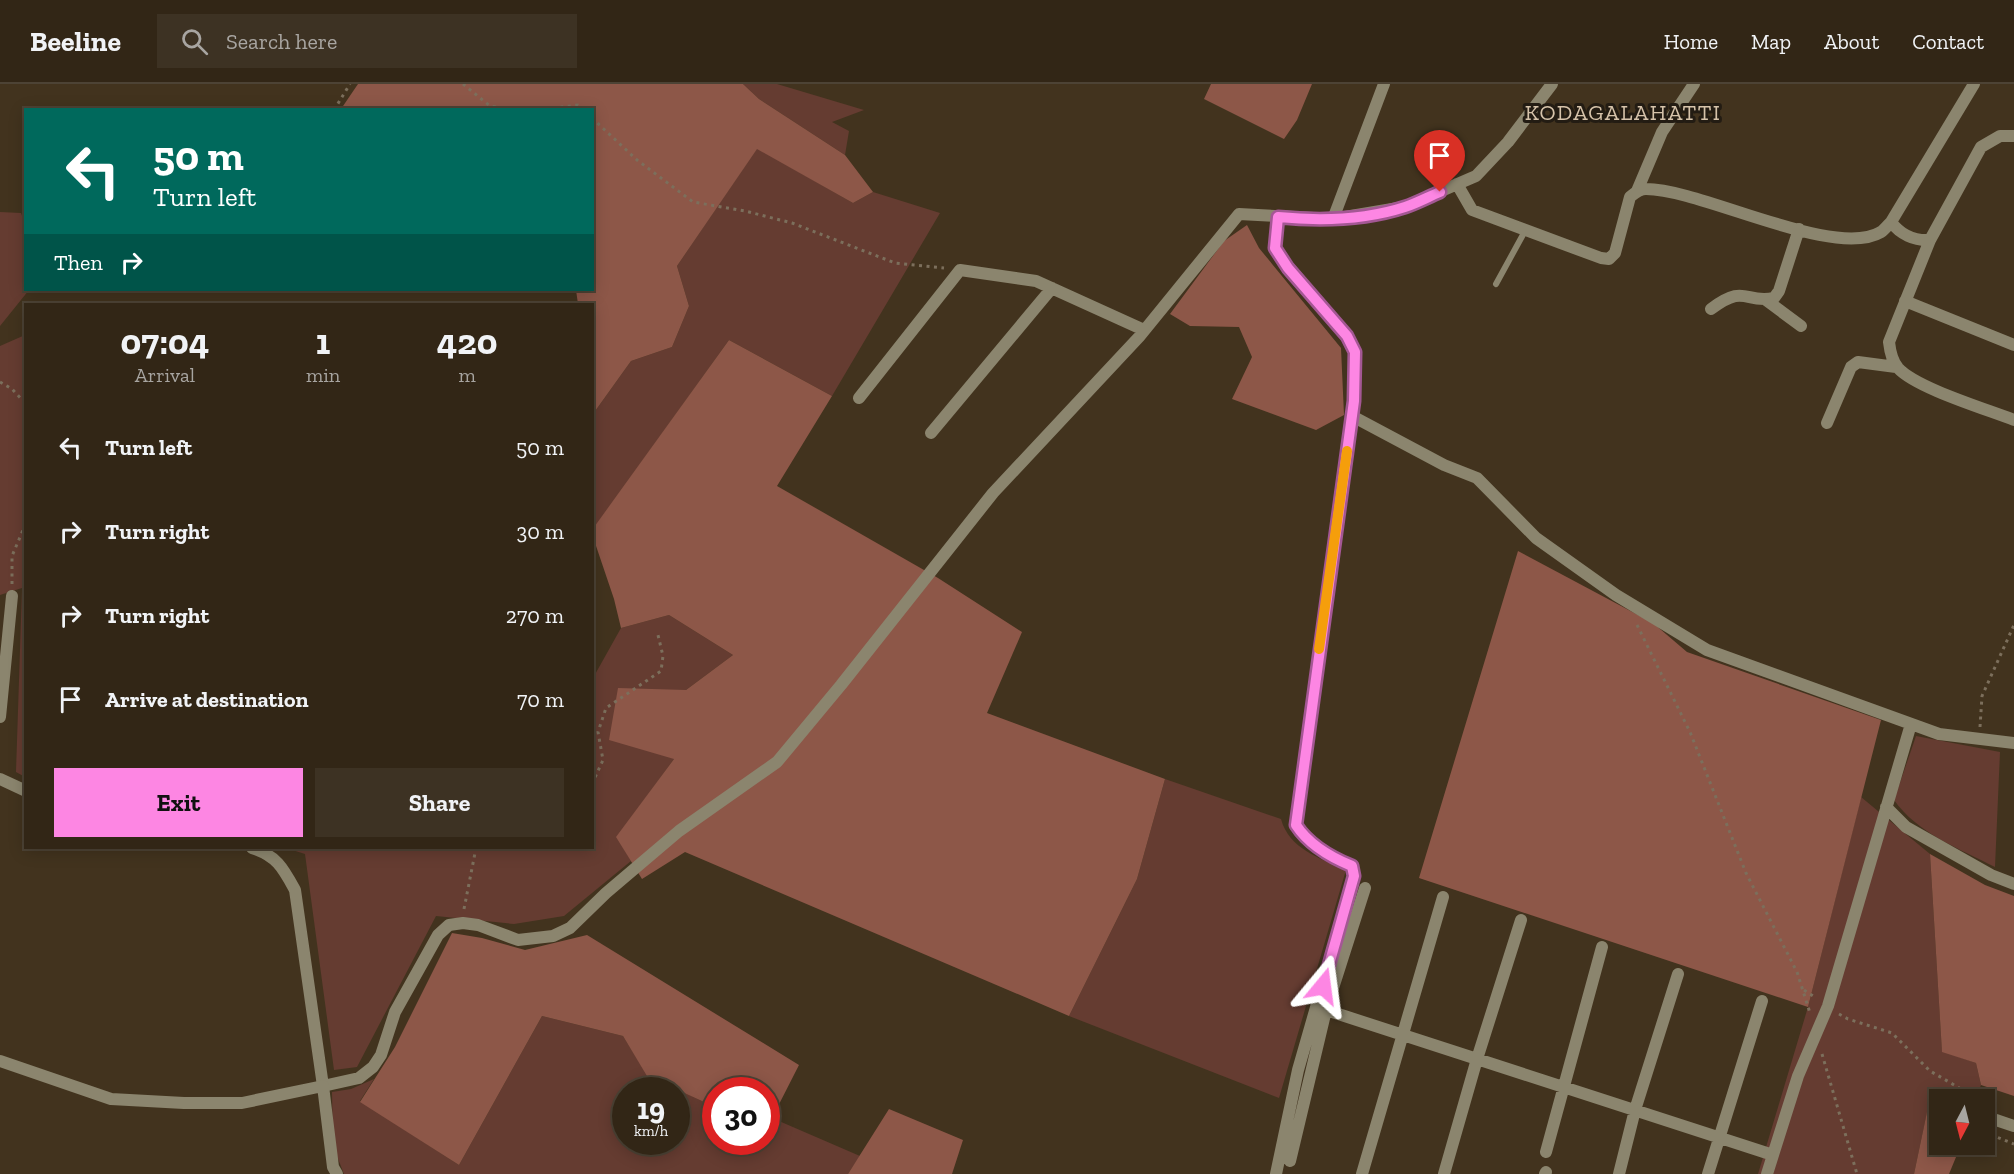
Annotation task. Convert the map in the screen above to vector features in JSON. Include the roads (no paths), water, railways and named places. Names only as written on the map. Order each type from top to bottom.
[{"type":"street","points":[[1333,219],[1383,84]]},
{"type":"street","points":[[0,1061],[111,1099],[184,1103],[242,1102],[359,1078],[373,1067],[381,1055],[395,1012],[438,935],[449,925],[463,923],[478,925],[518,940],[553,936],[570,928],[606,892],[679,831],[777,762],[842,685],[993,493],[1144,330],[1239,214],[1333,219],[1404,207],[1476,176],[1508,142],[1552,84]]},
{"type":"street","points":[[1457,184],[1472,210],[1525,231],[1609,259],[1615,253],[1630,197],[1637,191],[1662,132],[1694,84]]},
{"type":"street","points":[[1637,191],[1646,189],[1695,199],[1799,229],[1852,239],[1880,232],[1891,222],[1974,84]]},
{"type":"street","points":[[2014,136],[2000,136],[1981,147],[1930,240],[1889,342],[1896,367],[1911,380],[2014,420]]},
{"type":"street","points":[[1276,1174],[1298,1070],[1354,876],[1352,866],[1333,858],[1303,836],[1296,825],[1352,416],[1355,352],[1347,336],[1288,268],[1275,248],[1278,217]]},
{"type":"street","points":[[1891,222],[1897,230],[1908,236],[1921,241],[1930,240]]},
{"type":"street","points":[[1766,300],[1774,298],[1779,291],[1799,229]]},
{"type":"street","points":[[859,398],[960,270],[1036,281],[1144,330]]},
{"type":"street","points":[[931,433],[1052,288]]},
{"type":"street","points":[[1711,309],[1736,295],[1745,294],[1766,300],[1801,326]]},
{"type":"street","points":[[1905,301],[2014,345]]},
{"type":"street","points":[[1827,423],[1851,367],[1858,362],[1896,367]]},
{"type":"street","points":[[1352,416],[1444,465],[1477,478],[1536,538],[1624,599],[1707,650],[1939,734],[2014,743]]},
{"type":"street","points":[[0,717],[12,596]]},
{"type":"street","points":[[1767,1174],[1798,1076],[1828,1006],[1911,724]]},
{"type":"street","points":[[0,779],[24,791]]},
{"type":"street","points":[[1886,807],[1906,827],[1990,875],[2014,884]]},
{"type":"street","points":[[255,849],[265,852],[281,865],[295,890],[333,1167],[337,1174]]},
{"type":"street","points":[[1290,1161],[1326,1010],[1365,888]]},
{"type":"street","points":[[1362,1174],[1443,897]]},
{"type":"street","points":[[1444,1174],[1521,920]]},
{"type":"street","points":[[1546,1152],[1602,947]]},
{"type":"street","points":[[1619,1174],[1635,1110],[1678,974]]},
{"type":"street","points":[[1708,1174],[1762,1001]]},
{"type":"street","points":[[1326,1010],[1773,1155]]},
{"type":"street","points":[[1996,1120],[2014,1126]]},
{"type":"lane","points":[[1496,284],[1525,231]]},
{"type":"district","name":"KODAGALAHATTI","points":[[1623,112]]}]
